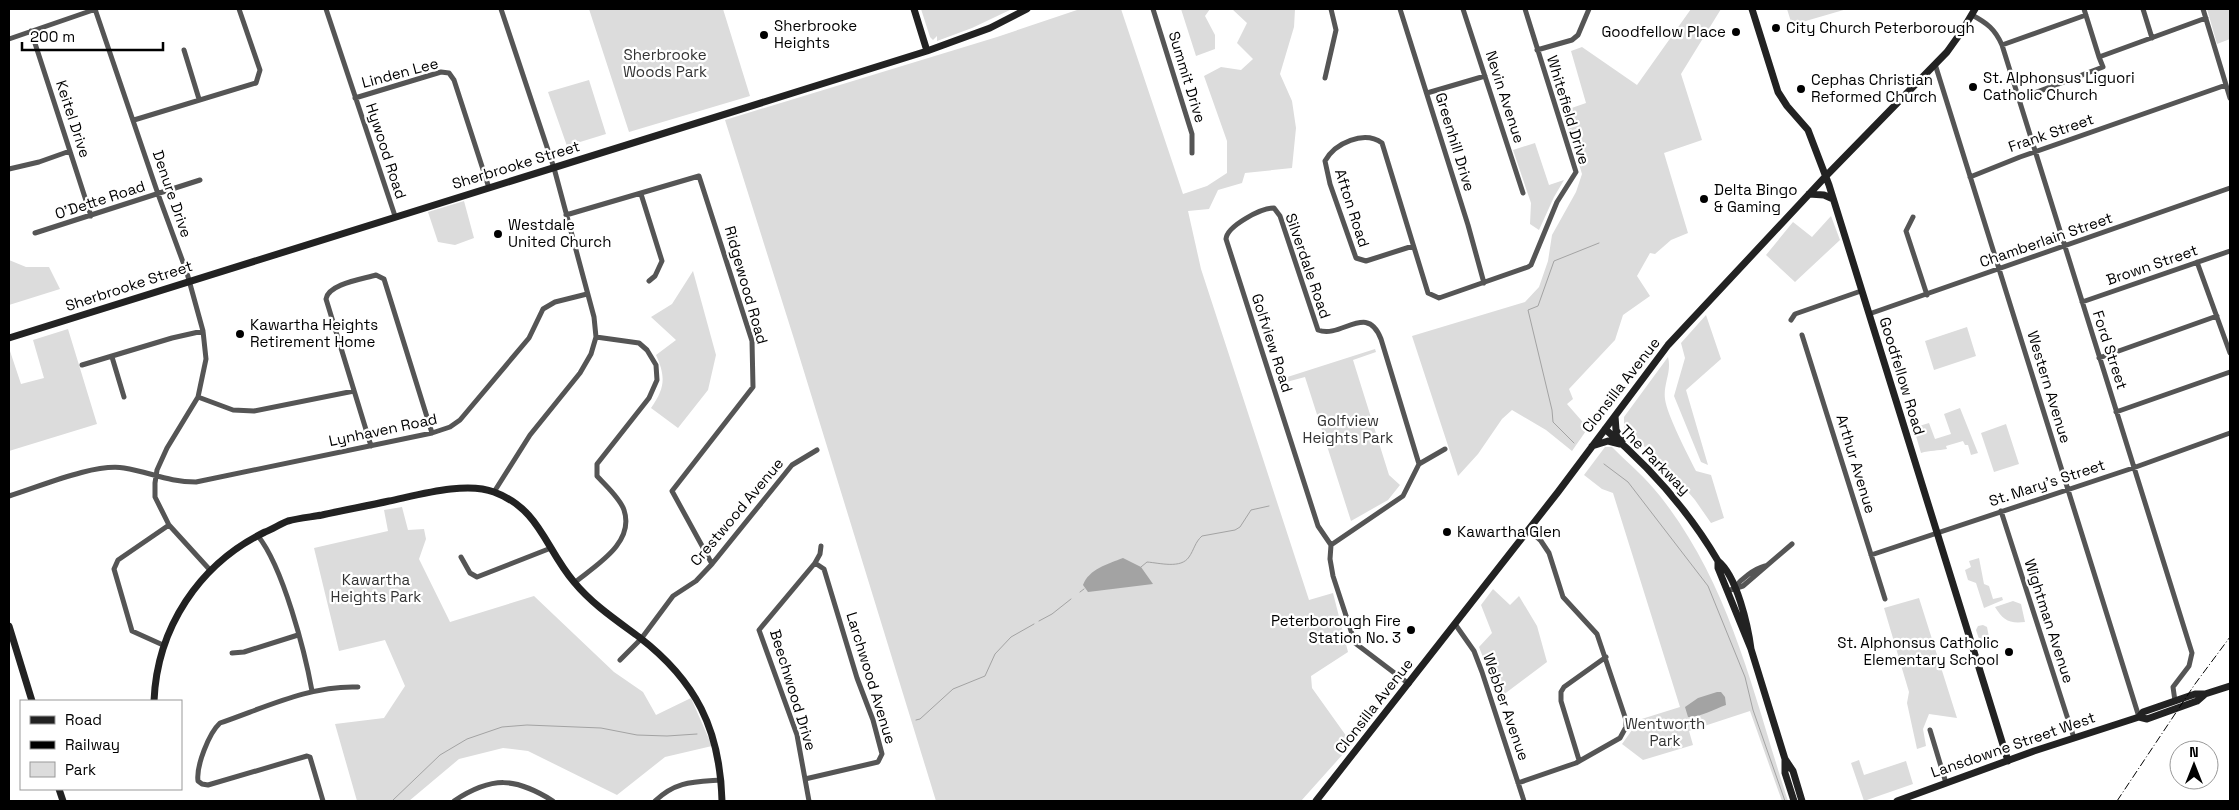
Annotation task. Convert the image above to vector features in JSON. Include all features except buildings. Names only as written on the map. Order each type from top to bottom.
[{"type":"main road","points":[[914,9],[928,52]]},
{"type":"main road","name":"Sherbrooke Street","points":[[9,338],[395,216],[928,52],[990,28],[1027,9]]},
{"type":"main road","name":"Goodfellow Road","points":[[1752,9],[1778,92],[1787,106],[1808,130],[1833,199],[1935,533],[2008,761]]},
{"type":"main road","name":"Clonsilla Avenue","points":[[1316,801],[1529,530],[1672,341],[1825,177],[1947,52],[1974,12]]},
{"type":"main road","points":[[1809,194],[1824,195],[1833,199]]},
{"type":"main road","points":[[1615,415],[1616,430],[1626,448]]},
{"type":"main road","name":"The Parkway","points":[[1605,429],[1679,502],[1718,561],[1718,568],[1731,589],[1752,649],[1785,759],[1785,773],[1794,801]]},
{"type":"main road","points":[[1592,446],[1608,441],[1626,448]]},
{"type":"main road","points":[[154,700],[156,677],[163,645],[183,604],[210,570],[240,545],[288,521],[434,492],[471,488],[494,492],[518,503],[532,517],[544,533],[551,548],[574,583],[592,602],[641,638],[676,669],[702,708],[715,741],[722,801]]},
{"type":"main road","points":[[9,626],[32,700]]},
{"type":"main road","name":"Lansdowne Street West","points":[[2140,717],[2144,712],[2195,694],[2205,694],[2230,686]]},
{"type":"main road","name":"Lansdowne Street West","points":[[1897,801],[2074,738],[2140,717],[2147,719],[2197,701],[2205,694]]},
{"type":"main road","name":"The Parkway","points":[[1785,759],[1793,771],[1802,801]]},
{"type":"street","points":[[9,38],[95,9]]},
{"type":"street","name":"Denure Drive","points":[[95,9],[189,281],[203,331],[206,359],[198,397],[167,448],[155,475],[156,497],[168,525],[210,570]]},
{"type":"street","points":[[134,120],[256,83],[260,75],[239,9]]},
{"type":"street","name":"Hywood Road","points":[[326,9],[395,216]]},
{"type":"street","points":[[494,492],[530,435],[580,373],[591,354],[596,337],[594,317],[554,168],[501,9]]},
{"type":"street","name":"Summit Drive","points":[[1153,9],[1192,134],[1192,153]]},
{"type":"street","points":[[1325,78],[1336,30],[1331,9]]},
{"type":"street","name":"Greenhill Drive","points":[[1400,9],[1484,283]]},
{"type":"street","name":"Nevin Avenue","points":[[1463,9],[1523,193]]},
{"type":"street","name":"Whitefield Drive","points":[[1525,9],[1576,172],[1557,202],[1531,265],[1528,267]]},
{"type":"street","points":[[1537,50],[1572,40],[1578,35],[1589,9]]},
{"type":"street","points":[[2018,99],[2103,67],[2084,9]]},
{"type":"street","points":[[2143,9],[2152,38]]},
{"type":"street","points":[[2203,9],[2230,98]]},
{"type":"street","name":"Ford Street","points":[[1974,12],[1996,32],[2002,45],[2192,653],[2189,666],[2173,687],[2172,692],[2175,701]]},
{"type":"street","points":[[2002,45],[2086,15]]},
{"type":"street","points":[[2100,57],[2206,18]]},
{"type":"street","name":"Keitel Drive","points":[[31,31],[91,216]]},
{"type":"street","points":[[184,50],[199,99]]},
{"type":"street","name":"Western Avenue","points":[[1935,64],[2140,717]]},
{"type":"street","name":"Linden Lee","points":[[355,98],[441,72],[449,73],[454,80],[489,188]]},
{"type":"street","points":[[1427,93],[1485,76]]},
{"type":"street","name":"Frank Street","points":[[1970,177],[2228,88]]},
{"type":"street","name":"Afton Road","points":[[1413,246],[1366,261],[1356,258],[1330,184],[1325,160],[1334,148],[1365,137],[1375,138],[1382,143],[1428,293],[1439,298],[1528,267]]},
{"type":"street","points":[[9,169],[39,162],[70,151]]},
{"type":"street","name":"Ridgewood Road","points":[[566,215],[699,176],[752,341],[753,387],[672,491],[712,564]]},
{"type":"street","name":"O'Dette Road","points":[[35,233],[200,180]]},
{"type":"street","name":"Chamberlain Street","points":[[1869,314],[2065,248],[2230,188]]},
{"type":"street","points":[[641,194],[662,262],[655,276],[649,281]]},
{"type":"street","name":"Silverdale Road","points":[[1228,232],[1260,211],[1274,208],[1280,216],[1318,330],[1325,332],[1367,322],[1374,325],[1381,339],[1419,464]]},
{"type":"street","points":[[1913,217],[1906,231],[1927,295]]},
{"type":"street","name":"Golfview Road","points":[[1228,232],[1226,239],[1318,526],[1331,545]]},
{"type":"street","name":"Brown Street","points":[[2082,302],[2230,251]]},
{"type":"street","points":[[2198,262],[2230,353]]},
{"type":"street","points":[[370,446],[326,295],[334,287],[376,275],[384,279],[432,433]]},
{"type":"street","points":[[1791,320],[1795,314],[1861,291]]},
{"type":"street","name":"Lynhaven Road","points":[[9,496],[85,472],[105,468],[124,468],[175,482],[196,482],[432,433],[450,427],[460,420],[529,338],[543,309],[554,302],[587,294]]},
{"type":"street","points":[[2099,358],[2217,316]]},
{"type":"street","points":[[82,366],[172,338],[203,331]]},
{"type":"street","name":"Arthur Avenue","points":[[1802,335],[1885,600]]},
{"type":"street","points":[[574,583],[614,550],[623,538],[625,525],[624,509],[597,476],[597,464],[649,398],[657,380],[656,365],[647,350],[639,343],[596,337]]},
{"type":"street","points":[[112,357],[124,397]]},
{"type":"street","points":[[2116,412],[2230,372]]},
{"type":"street","points":[[198,397],[233,410],[254,411],[354,391]]},
{"type":"street","name":"St. Mary's Street","points":[[1871,555],[2068,488],[2133,468],[2230,433]]},
{"type":"street","points":[[1408,684],[1354,643],[1332,576],[1331,545],[1403,496],[1419,464],[1445,449]]},
{"type":"street","name":"Crestwood Avenue","points":[[620,660],[641,638],[673,596],[696,581],[712,564],[792,465],[817,450]]},
{"type":"street","name":"Wightman Avenue","points":[[2002,511],[2074,738]]},
{"type":"street","points":[[163,645],[132,631],[114,569],[118,560],[168,525]]},
{"type":"street","points":[[1518,783],[1576,763],[1620,738],[1626,727],[1626,720],[1597,634],[1564,597],[1549,553],[1541,541],[1529,530]]},
{"type":"street","points":[[258,536],[280,580],[307,662],[312,691]]},
{"type":"street","points":[[1731,589],[1755,570],[1765,566],[1792,544]]},
{"type":"street","name":"Beechwood Drive","points":[[809,801],[797,735],[759,630],[815,563],[820,554],[821,546]]},
{"type":"street","points":[[461,557],[470,573],[477,577],[551,548]]},
{"type":"street","name":"Larchwood Avenue","points":[[805,779],[878,762],[882,754],[873,720],[857,678],[824,569],[815,563]]},
{"type":"street","name":"Webber Avenue","points":[[1456,624],[1474,651],[1524,801]]},
{"type":"street","points":[[232,653],[244,652],[298,635]]},
{"type":"street","points":[[1579,760],[1561,701],[1561,692],[1564,687],[1606,657]]},
{"type":"street","points":[[323,801],[310,758],[307,756],[208,785],[198,781],[197,772],[214,728],[220,722],[312,691],[329,688],[358,687]]},
{"type":"street","points":[[1930,730],[1946,783]]},
{"type":"street","points":[[655,801],[671,788],[687,782],[721,780]]},
{"type":"street","points":[[454,801],[484,785],[509,782],[534,789],[553,801]]},
{"type":"green space","name":"Sherbrooke Woods Park","points":[[589,9],[723,9],[750,96],[629,132]]},
{"type":"green space","points":[[921,9],[1012,9],[972,28],[937,41],[937,36],[933,40],[930,37]]},
{"type":"green space","points":[[1080,9],[1121,9],[1183,194],[1207,186],[1227,173],[1227,141],[1204,76],[1221,67],[1241,70],[1253,59],[1237,43],[1247,23],[1232,9],[1295,9],[1294,27],[1280,74],[1292,101],[1296,128],[1292,168],[1245,173],[1242,183],[1218,190],[1209,209],[1188,211],[1201,269],[1309,600],[1333,593],[1348,652],[1311,676],[1312,688],[1352,744],[1301,801],[936,801],[725,120],[997,37]]},
{"type":"green space","points":[[1181,9],[1210,9],[1205,16],[1215,35],[1215,49],[1196,56]]},
{"type":"green space","points":[[1691,9],[1721,9],[1681,74],[1702,140],[1664,153],[1688,233],[1671,240],[1655,254],[1650,253],[1637,276],[1650,296],[1623,315],[1615,340],[1569,389],[1573,399],[1567,404],[1588,428],[1572,451],[1546,430],[1512,410],[1502,419],[1478,454],[1458,476],[1412,336],[1525,302],[1539,287],[1548,261],[1552,235],[1576,192],[1582,174],[1563,111],[1586,103],[1571,51],[1582,47],[1637,85]]},
{"type":"green space","points":[[1787,9],[1847,9],[1792,25]]},
{"type":"green space","points":[[2207,9],[2230,9],[2230,39],[2217,44]]},
{"type":"green space","points":[[589,80],[606,134],[567,146],[548,92]]},
{"type":"green space","points":[[1535,143],[1549,185],[1564,180],[1539,230],[1530,224],[1531,203],[1513,150]]},
{"type":"green space","points":[[464,201],[474,238],[455,245],[438,242],[428,212]]},
{"type":"green space","points":[[1831,216],[1840,240],[1795,282],[1766,255],[1793,222],[1812,237]]},
{"type":"green space","points":[[9,260],[26,267],[49,267],[60,289],[9,305]]},
{"type":"green space","points":[[693,271],[716,355],[708,390],[678,428],[651,408],[659,394],[663,376],[656,355],[676,340],[651,317],[672,304]]},
{"type":"green space","points":[[1706,315],[1721,359],[1686,390],[1708,465],[1701,462],[1674,396],[1685,358],[1681,343]]},
{"type":"green space","points":[[1967,327],[1976,356],[1934,370],[1925,341]]},
{"type":"green space","points":[[68,329],[97,424],[9,451],[9,348],[21,384],[44,378],[33,340]]},
{"type":"green space","name":"Golfview Heights Park","points":[[1375,349],[1376,352],[1353,360],[1389,475],[1400,485],[1388,500],[1351,521],[1305,377],[1279,384],[1278,380]]},
{"type":"green space","points":[[1668,357],[1669,368],[1665,399],[1670,415],[1696,471],[1711,475],[1724,518],[1711,523],[1695,500],[1671,472],[1624,427],[1624,417]]},
{"type":"green space","points":[[1960,408],[1978,453],[1971,455],[1968,445],[1965,445],[1963,441],[1946,446],[1947,449],[1921,453],[1916,436],[1918,435],[1916,427],[1929,423],[1935,439],[1951,434],[1944,414]]},
{"type":"green space","points":[[2006,424],[2019,464],[1994,472],[1981,433]]},
{"type":"green space","name":"Wentworth Park","points":[[1605,447],[1612,447],[1655,489],[1684,531],[1705,567],[1738,642],[1788,801],[1782,801],[1750,711],[1689,731],[1693,745],[1643,760],[1622,744],[1632,730],[1632,722],[1680,707],[1613,493],[1602,489],[1584,475]]},
{"type":"green space","name":"Kawartha Heights Park","points":[[402,507],[408,530],[424,529],[426,539],[419,559],[450,622],[534,596],[614,672],[643,692],[656,715],[691,698],[712,746],[665,757],[617,795],[528,751],[503,748],[459,759],[409,801],[357,801],[335,724],[384,718],[405,686],[385,640],[339,651],[314,548],[388,531],[384,510]]},
{"type":"green space","points":[[1979,558],[1984,584],[1989,586],[1993,599],[2002,597],[2003,600],[1984,608],[1976,583],[1968,580],[1965,570],[1971,567],[1969,561]]},
{"type":"green space","points":[[1493,589],[1510,605],[1519,596],[1537,626],[1547,662],[1499,698],[1479,647],[1492,633],[1481,605]]},
{"type":"green space","points":[[1919,598],[1957,718],[1929,714],[1923,729],[1926,746],[1917,749],[1907,703],[1909,692],[1884,608]]},
{"type":"green space","points":[[2013,601],[2021,604],[2025,622],[2011,622],[2007,620],[1995,607]]},
{"type":"green space","points":[[1983,625],[1987,627],[1990,642],[1981,645],[1976,630],[1978,626]]},
{"type":"green space","points":[[1859,760],[1864,775],[1906,761],[1913,784],[1864,801],[1851,763]]},
{"type":"shaded area","points":[[1123,558],[1141,567],[1153,584],[1088,592],[1083,585],[1094,571]]},
{"type":"shaded area","points":[[1721,692],[1725,697],[1726,705],[1702,715],[1688,717],[1685,707],[1698,698]]},
{"type":"waterway","points":[[1574,443],[1553,422],[1552,410],[1528,310],[1538,306],[1554,261],[1599,243]]},
{"type":"waterway","points":[[1604,464],[1628,482],[1708,586],[1745,677],[1753,710],[1785,801]]},
{"type":"waterway","points":[[1141,567],[1147,562],[1181,563],[1189,557],[1202,536],[1235,530],[1240,527],[1251,510],[1269,506]]},
{"type":"waterway","points":[[1080,592],[1084,589]]},
{"type":"waterway","points":[[1039,621],[1052,614],[1071,599]]},
{"type":"waterway","points":[[916,720],[920,719],[953,689],[985,676],[995,654],[1011,637],[1034,624]]},
{"type":"waterway","points":[[392,801],[440,755],[467,739],[502,727],[527,725],[601,728],[637,735],[697,734]]},
{"type":"railway","points":[[2117,801],[2195,684],[2230,637]]},
{"type":"place","name":"City Church Peterborough","points":[[1776,28]]},
{"type":"place","name":"Goodfellow Place","points":[[1736,32]]},
{"type":"place","name":"Sherbrooke Heights","points":[[764,35]]},
{"type":"place","name":"St. Alphonsus Liguori Catholic Church","points":[[1973,87]]},
{"type":"place","name":"Cephas Christian Reformed Church","points":[[1801,89]]},
{"type":"place","name":"Delta Bingo & Gaming","points":[[1704,199]]},
{"type":"place","name":"Westdale United Church","points":[[498,234]]},
{"type":"place","name":"Kawartha Heights Retirement Home","points":[[240,334]]},
{"type":"place","name":"Kawartha Glen","points":[[1447,532]]},
{"type":"place","name":"Peterborough Fire Station No. 3","points":[[1411,630]]},
{"type":"place","name":"St. Alphonsus Catholic Elementary School","points":[[2009,652]]}]
